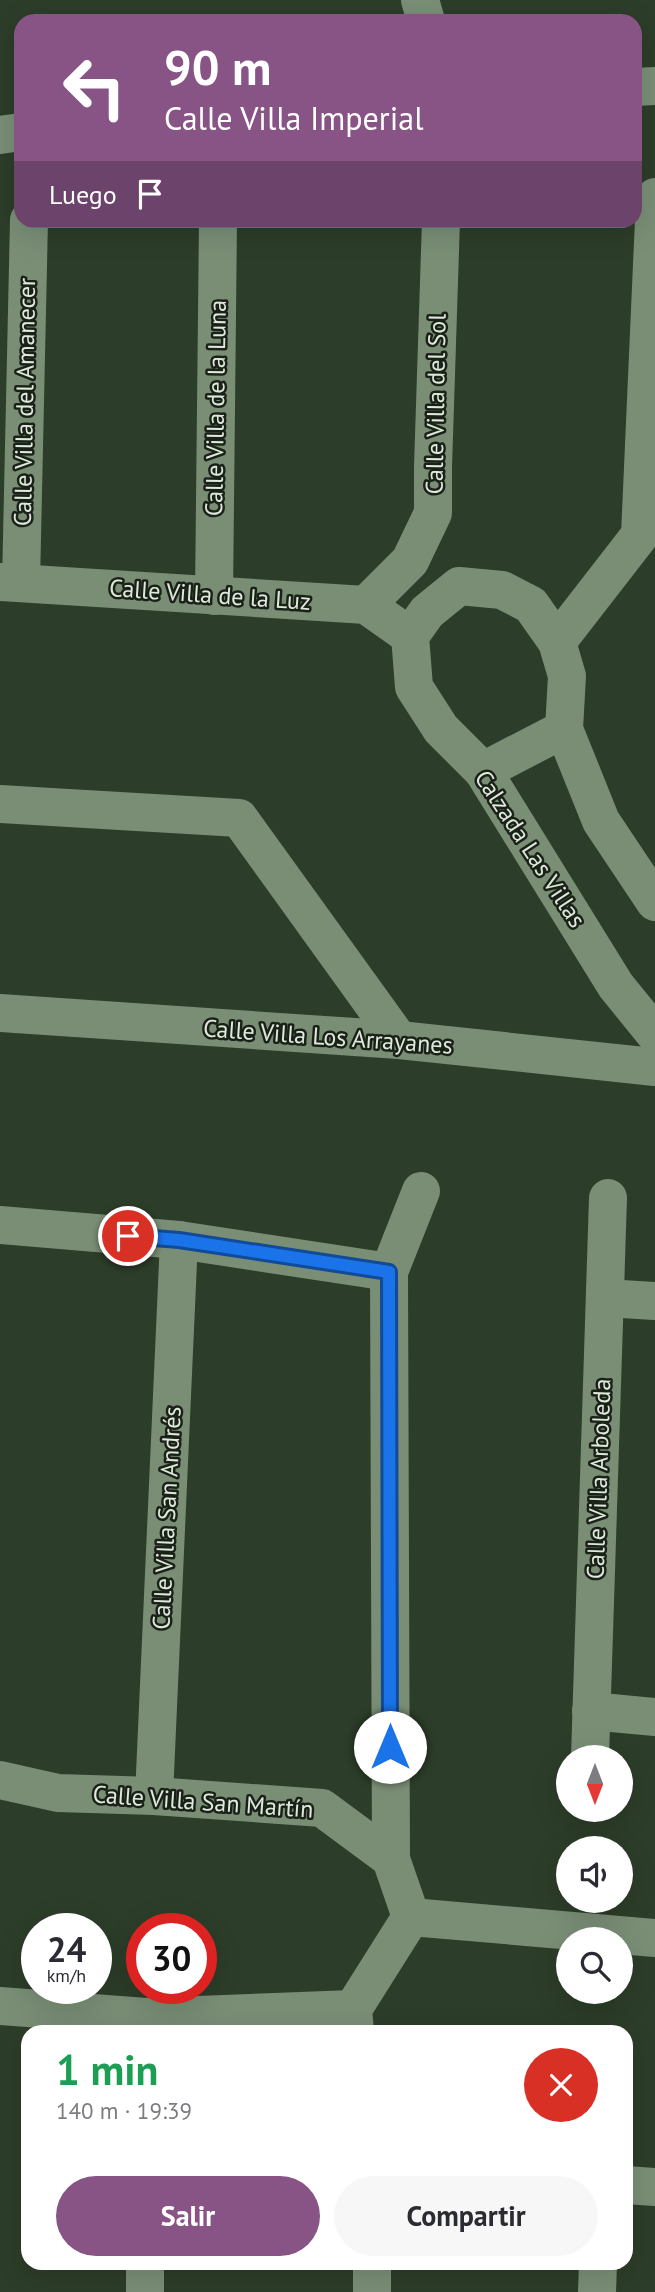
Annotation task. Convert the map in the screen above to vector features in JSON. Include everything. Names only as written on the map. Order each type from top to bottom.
[{"type":"street","points":[[557,642],[640,535],[655,197]]},
{"type":"street","name":"Calle Villa del Amanecer","points":[[11,583],[29,228]]},
{"type":"street","name":"Calle Villa de la Luna","points":[[214,596],[218,228]]},
{"type":"street","name":"Calle Villa del Sol","points":[[366,605],[410,561],[433,513],[441,228]]},
{"type":"street","name":"Calle Villa de la Luz","points":[[11,583],[366,605]]},
{"type":"street","points":[[366,605],[410,636],[427,612],[459,586],[502,590],[531,605],[557,642],[567,677],[564,729],[601,821],[655,902]]},
{"type":"street","name":"Calzada Las Villas","points":[[410,636],[414,687],[441,729],[483,771],[616,986],[655,1034]]},
{"type":"street","points":[[483,771],[564,729]]},
{"type":"street","points":[[0,804],[239,818],[399,1040]]},
{"type":"street","name":"Calle Villa Los Arrayanes","points":[[0,1013],[399,1040],[655,1067]]},
{"type":"street","points":[[0,2006],[146,2024],[354,2020],[411,1917],[391,1859],[389,1272],[421,1191]]},
{"type":"street","name":"Calle Villa Arboleda","points":[[590,1745],[608,1198]]},
{"type":"street","points":[[0,1225],[179,1240],[389,1272]]},
{"type":"street","name":"Calle Villa San Andrés","points":[[154,1796],[179,1240]]},
{"type":"street","points":[[605,1298],[655,1301]]},
{"type":"street","points":[[591,1711],[655,1717]]},
{"type":"street","name":"Calle Villa San Martín","points":[[0,1780],[58,1793],[154,1796],[322,1808],[391,1859]]},
{"type":"street","points":[[411,1917],[655,1938]]},
{"type":"street","points":[[633,2185],[655,2187]]},
{"type":"street","points":[[145,2270],[145,2292]]},
{"type":"street","points":[[372,2270],[372,2292]]},
{"type":"street","points":[[597,2292],[598,2270]]},
{"type":"route","points":[[128,1236],[179,1240],[389,1272],[390,1747]]}]
